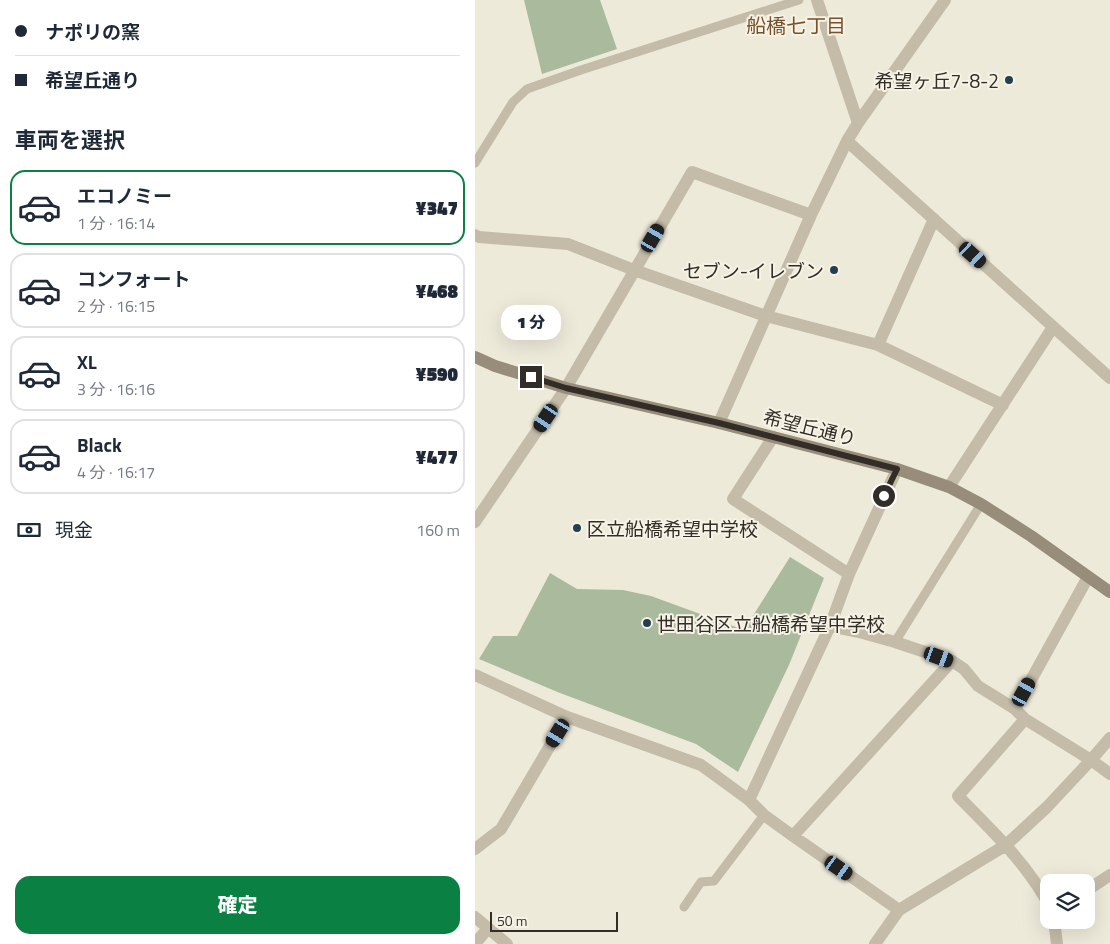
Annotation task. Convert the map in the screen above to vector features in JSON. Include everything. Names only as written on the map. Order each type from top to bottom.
[{"type":"street","points":[[817,0],[858,123]]},
{"type":"street","points":[[719,423],[811,215],[847,141],[945,0]]},
{"type":"street","points":[[847,141],[1110,378]]},
{"type":"street","points":[[475,522],[566,388],[692,172],[811,215]]},
{"type":"street","points":[[878,344],[934,219]]},
{"type":"street","points":[[475,235],[479,237],[568,244],[634,270],[766,316],[878,344],[1003,405]]},
{"type":"street","points":[[949,487],[1053,327]]},
{"type":"street","name":"希望丘通り","points":[[475,357],[495,366],[566,388],[719,423],[897,469],[949,487],[981,504],[1031,536],[1088,577],[1109,589]]},
{"type":"street","points":[[773,438],[733,499],[849,574]]},
{"type":"street","points":[[749,800],[830,626],[849,574],[897,469]]},
{"type":"street","points":[[1015,709],[1088,577]]},
{"type":"street","points":[[830,626],[895,642],[952,661],[964,669],[978,686],[1110,774]]},
{"type":"street","points":[[793,836],[952,661]]},
{"type":"street","points":[[475,675],[567,718],[701,765],[749,800],[764,815],[899,910]]},
{"type":"street","points":[[475,849],[501,829],[567,718]]},
{"type":"street","points":[[1025,718],[958,796],[1006,845],[1029,873],[1040,891]]},
{"type":"street","points":[[875,944],[899,910],[1006,845],[1047,807],[1110,738]]},
{"type":"street","points":[[1095,886],[1110,875]]},
{"type":"street","points":[[475,917],[507,944]]},
{"type":"street","points":[[475,944],[488,928]]},
{"type":"street","points":[[1055,929],[1057,944]]},
{"type":"lane","points":[[475,163],[513,102],[527,89],[799,0]]},
{"type":"lane","points":[[895,642],[981,504]]},
{"type":"lane","points":[[684,907],[701,882],[714,882],[764,815]]},
{"type":"green space","points":[[524,0],[600,0],[617,49],[542,74]]},
{"type":"green space","points":[[790,557],[824,578],[789,665],[738,772],[696,744],[560,693],[479,659],[493,636],[517,636],[550,573],[577,589],[623,590],[651,596],[744,630]]},
{"type":"place","name":"希望ヶ丘7-8-2","points":[[1009,80]]},
{"type":"place","name":"セブン-イレブン","points":[[834,270]]},
{"type":"place","name":"区立船橋希望中学校","points":[[577,528]]},
{"type":"place","name":"世田谷区立船橋希望中学校","points":[[647,623]]},
{"type":"district","name":"船橋七丁目","points":[[796,25]]},
{"type":"route","points":[[531,377],[566,388],[719,423],[897,469],[884,496]]}]
